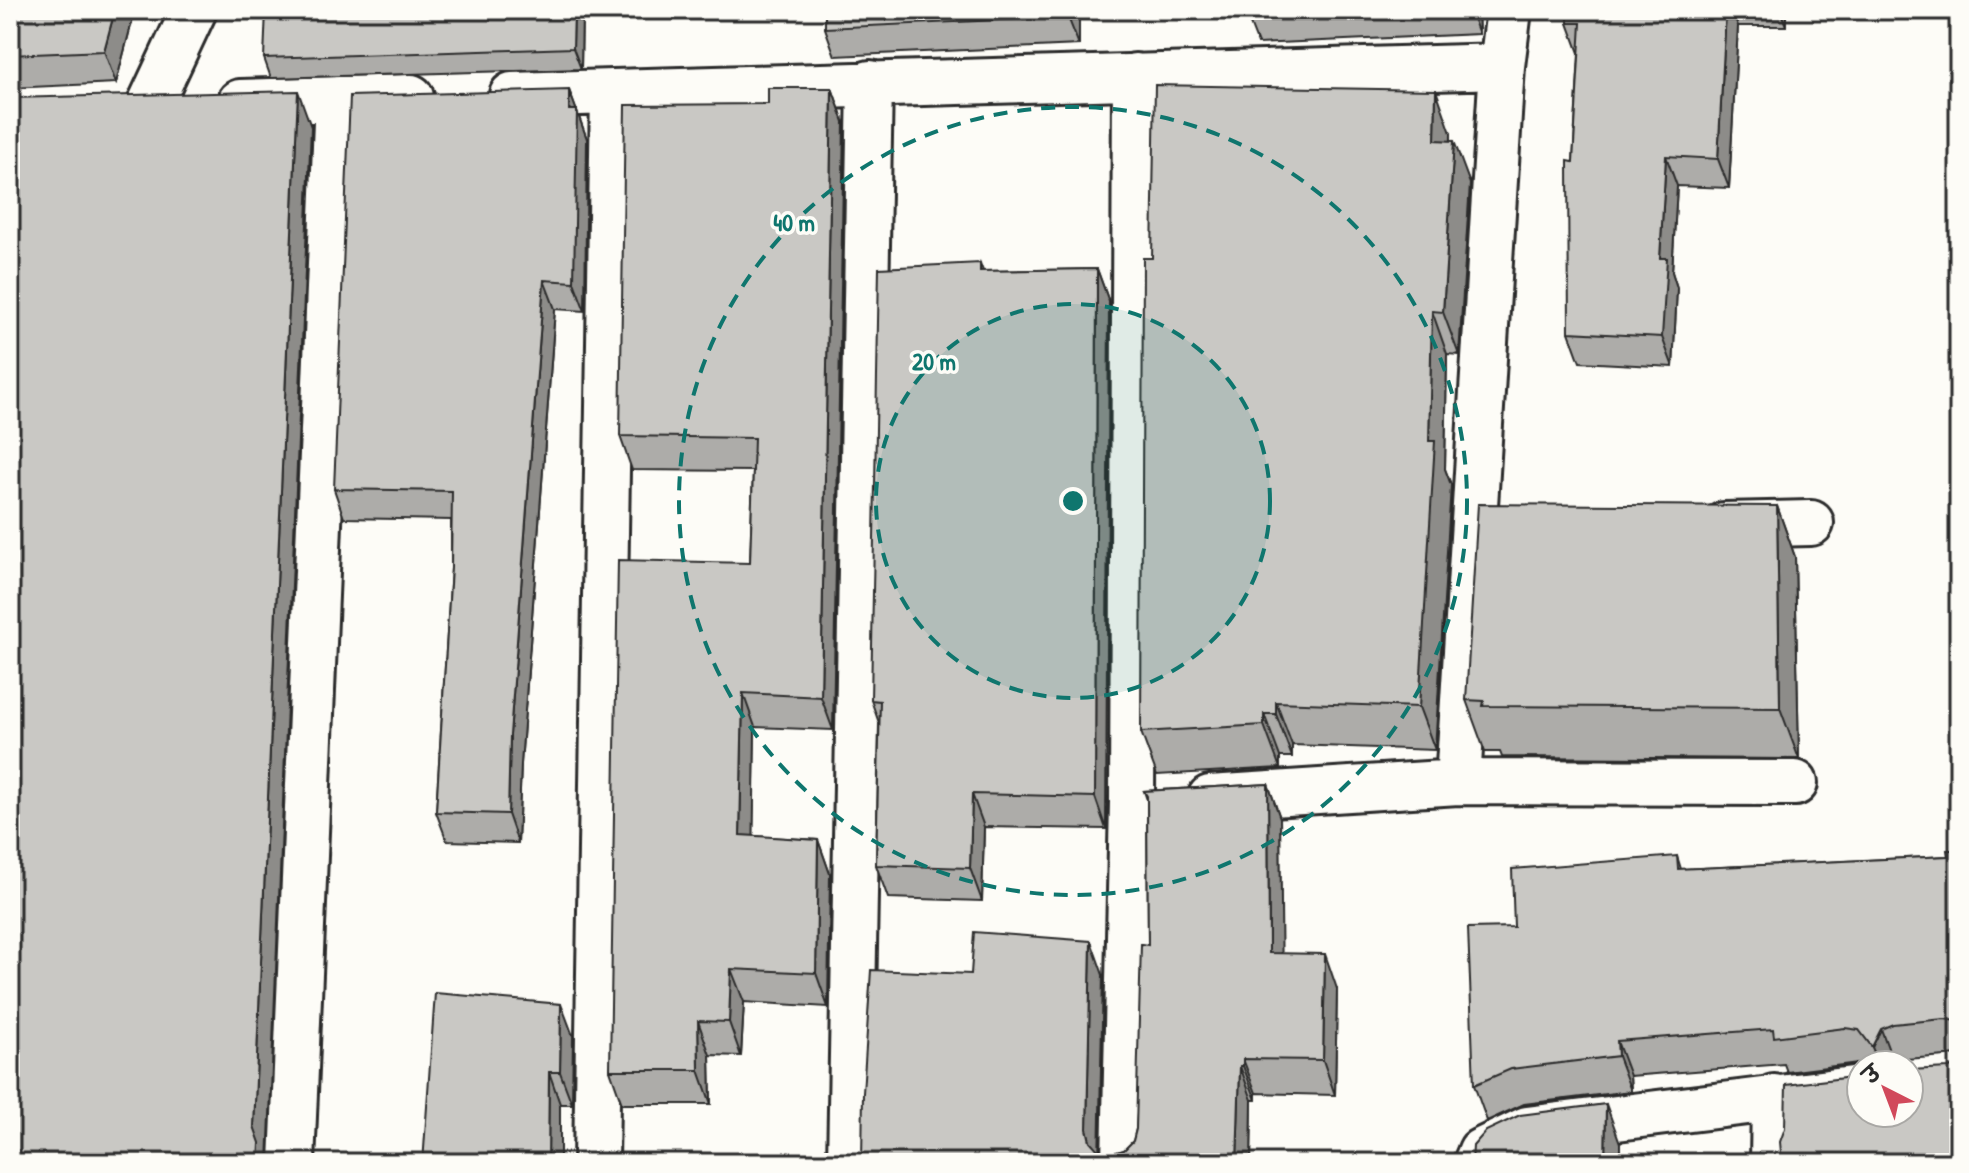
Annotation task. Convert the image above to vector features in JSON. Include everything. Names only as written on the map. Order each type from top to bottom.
[{"type":"street","points":[[150,104],[194,10]]},
{"type":"street","points":[[1458,782],[1502,66],[1509,10]]},
{"type":"street","points":[[104,107],[1502,66]]},
{"type":"street","points":[[1124,1163],[1132,802],[1135,76]]},
{"type":"street","points":[[850,1163],[870,83]]},
{"type":"street","points":[[596,1163],[613,92]]},
{"type":"street","points":[[292,1163],[337,99]]},
{"type":"street","points":[[1688,526],[1811,523]]},
{"type":"street","points":[[1474,531],[1520,530]]},
{"type":"street","points":[[1132,802],[1458,782],[1795,783]]},
{"type":"street","points":[[1476,1163],[1481,1151],[1527,1129],[1845,1090]]},
{"type":"street","points":[[1773,1163],[1774,1097]]},
{"type":"building","points":[[10,10],[115,10],[104,51],[10,55]]},
{"type":"building","points":[[266,10],[574,10],[573,48],[264,58]]},
{"type":"building","points":[[825,10],[1068,10],[1068,17],[825,28]]},
{"type":"building","points":[[1247,10],[1365,10],[1247,16]]},
{"type":"building","points":[[1568,10],[1726,10],[1718,159],[1666,156],[1660,258],[1667,258],[1662,337],[1569,332],[1568,161],[1573,162],[1581,23],[1568,23]]},
{"type":"building","points":[[1155,85],[1436,90],[1435,140],[1454,141],[1443,312],[1432,311],[1429,441],[1435,441],[1419,707],[1276,702],[1276,714],[1264,714],[1264,725],[1141,732],[1143,258],[1152,258]]},
{"type":"building","points":[[768,88],[832,88],[821,697],[743,693],[740,835],[818,840],[816,973],[731,969],[729,1022],[698,1021],[699,1070],[610,1070],[618,560],[750,563],[754,438],[620,436],[625,105],[768,104]]},
{"type":"building","points":[[569,90],[569,110],[577,110],[574,282],[544,280],[510,735],[508,814],[436,812],[451,568],[452,491],[334,489],[350,96]]},
{"type":"building","points":[[298,91],[254,1126],[260,1143],[259,1163],[10,1163],[10,98]]},
{"type":"building","points":[[980,263],[980,271],[1097,269],[1095,797],[972,794],[970,868],[876,865],[880,701],[871,700],[879,268]]},
{"type":"building","points":[[1478,504],[1777,506],[1780,708],[1483,706],[1484,701],[1466,700]]},
{"type":"building","points":[[1268,784],[1269,953],[1325,954],[1323,1060],[1243,1059],[1243,1066],[1240,1066],[1237,1163],[862,1163],[871,970],[971,974],[974,932],[1091,941],[1087,1129],[1090,1141],[1098,1150],[1110,1154],[1124,1150],[1133,1141],[1136,1129],[1141,944],[1148,945],[1147,796],[1144,791]]},
{"type":"building","points":[[1947,850],[1959,850],[1959,1023],[1944,1019],[1893,1024],[1881,1029],[1872,1047],[1859,1030],[1845,1028],[1774,1037],[1773,1029],[1617,1041],[1618,1056],[1511,1069],[1474,1085],[1468,928],[1514,927],[1512,869],[1677,856],[1678,869],[1948,856]]},
{"type":"building","points":[[435,993],[561,1004],[560,1072],[549,1072],[548,1163],[423,1163]]},
{"type":"building","points":[[1959,1064],[1959,1163],[1782,1163],[1780,1142],[1785,1128],[1786,1085],[1845,1078],[1845,1129],[1925,1129],[1925,1069],[1949,1068]]},
{"type":"building","points":[[1606,1104],[1605,1163],[1472,1163],[1473,1146],[1486,1131],[1520,1115]]}]
